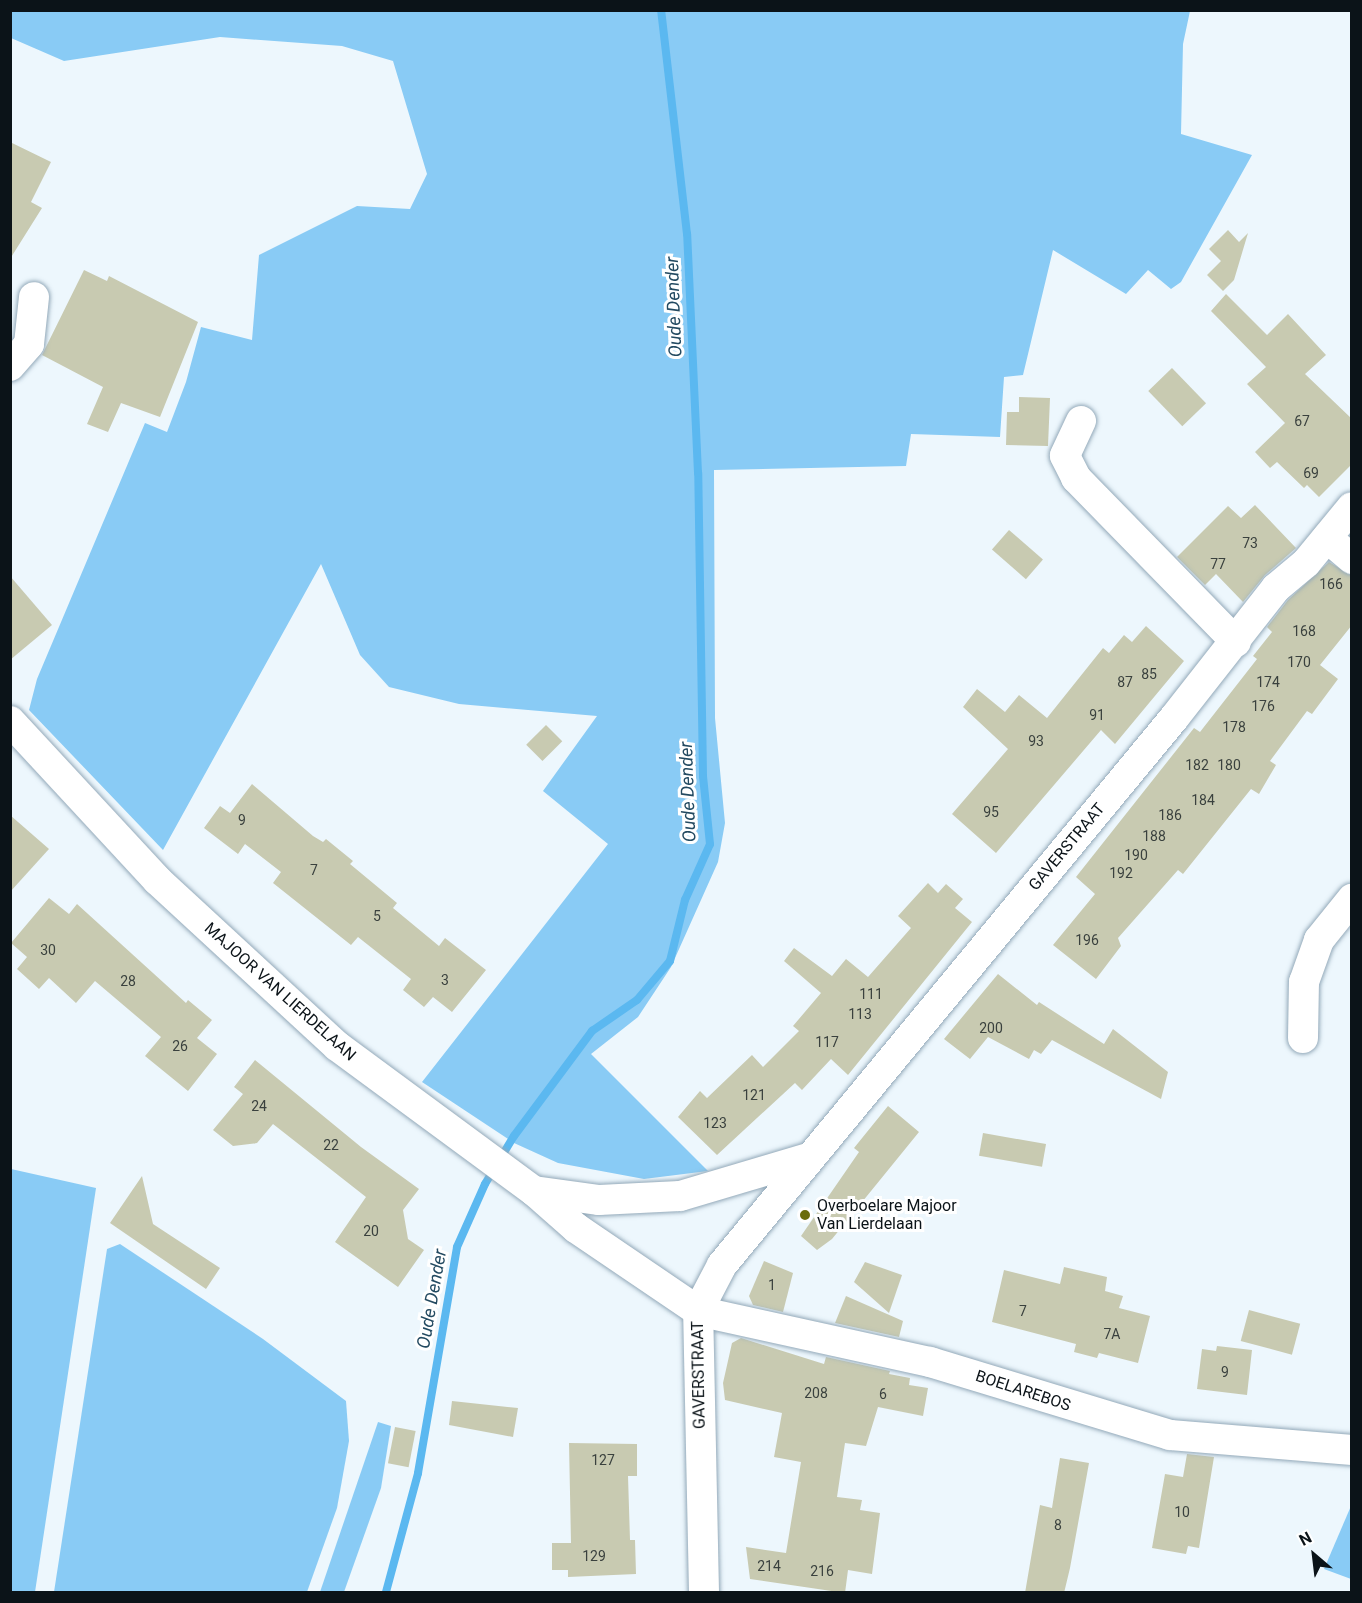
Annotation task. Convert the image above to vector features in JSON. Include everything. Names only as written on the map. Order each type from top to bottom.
[{"type":"street","points":[[10,366],[29,344],[34,297]]},
{"type":"street","points":[[1081,421],[1065,456],[1076,478],[1236,642]]},
{"type":"street","name":"GAVERSTRAAT","points":[[704,1593],[698,1311],[722,1265],[1236,642],[1276,588],[1306,563],[1352,507]]},
{"type":"street","points":[[1327,538],[1352,559]]},
{"type":"street","name":"MAJOOR VAN LIERDELAAN","points":[[10,721],[157,880],[337,1046],[513,1176],[576,1228],[698,1311]]},
{"type":"street","points":[[1303,1038],[1304,982],[1319,940],[1352,898]]},
{"type":"street","points":[[513,1176],[598,1200],[680,1196],[808,1158]]},
{"type":"street","name":"BOELAREBOS","points":[[698,1311],[930,1362],[1170,1435],[1352,1450]]},
{"type":"shaded area","points":[[11,10],[1190,11],[1183,44],[1181,134],[1252,155],[1181,282],[1171,289],[1148,270],[1126,294],[1053,250],[1023,375],[1004,377],[1000,437],[911,434],[906,466],[714,470],[715,718],[725,823],[718,862],[671,967],[638,1017],[591,1054],[708,1171],[644,1179],[558,1163],[514,1143],[422,1082],[608,844],[543,791],[597,716],[459,704],[389,687],[360,655],[321,564],[163,850],[29,710],[37,679],[145,423],[167,432],[186,382],[201,327],[252,340],[259,255],[357,206],[410,209],[427,174],[393,61],[342,46],[220,37],[64,61],[11,38]]},
{"type":"shaded area","points":[[11,1169],[96,1188],[35,1592],[11,1592]]},
{"type":"shaded area","points":[[120,1244],[263,1339],[346,1401],[349,1441],[337,1508],[307,1592],[54,1592],[107,1249]]},
{"type":"shaded area","points":[[378,1422],[391,1426],[381,1488],[344,1592],[320,1592]]},
{"type":"shaded area","points":[[1351,1506],[1351,1579],[1324,1569]]},
{"type":"building","points":[[10,142],[51,162],[31,202],[42,208],[10,259]]},
{"type":"building","points":[[1228,230],[1239,242],[1248,233],[1234,280],[1223,291],[1207,275],[1221,261],[1209,249]]},
{"type":"building","points":[[84,270],[107,281],[109,276],[198,322],[160,417],[121,403],[108,432],[87,424],[103,387],[42,355]]},
{"type":"building","points":[[1226,294],[1267,335],[1288,314],[1326,355],[1305,374],[1352,419],[1352,464],[1319,497],[1307,485],[1304,488],[1277,462],[1270,468],[1255,452],[1285,423],[1247,384],[1266,367],[1211,311]]},
{"type":"building","points":[[1172,368],[1206,403],[1182,426],[1148,391]]},
{"type":"building","points":[[1019,397],[1050,398],[1048,446],[1006,445],[1007,412],[1019,412]]},
{"type":"building","points":[[1255,505],[1296,548],[1265,575],[1243,602],[1216,574],[1205,585],[1177,557],[1228,506],[1241,518]]},
{"type":"building","points":[[1009,530],[1043,560],[1026,579],[992,550]]},
{"type":"building","points":[[1329,562],[1352,576],[1352,625],[1320,665],[1338,679],[1312,714],[1307,711],[1270,761],[1276,765],[1259,794],[1251,789],[1183,874],[1178,870],[1118,938],[1121,946],[1096,979],[1053,945],[1095,894],[1076,877],[1194,728],[1200,732],[1257,659],[1253,656],[1272,632],[1267,627],[1288,600]]},
{"type":"building","points":[[10,576],[52,625],[10,660]]},
{"type":"building","points":[[1146,626],[1184,661],[1115,744],[1101,730],[996,853],[952,814],[1008,749],[963,707],[977,689],[1005,712],[1019,695],[1047,718],[1103,648],[1109,653],[1124,635],[1132,642]]},
{"type":"building","points":[[546,725],[562,741],[542,761],[526,745]]},
{"type":"building","points":[[252,784],[313,836],[323,842],[326,839],[353,861],[350,864],[397,903],[393,908],[439,946],[445,938],[486,970],[452,1012],[433,997],[424,1007],[403,990],[411,979],[358,937],[351,945],[273,883],[281,872],[245,844],[238,854],[204,828],[220,806],[230,813]]},
{"type":"building","points":[[10,815],[49,849],[10,892]]},
{"type":"building","points":[[928,883],[938,893],[946,884],[963,899],[955,908],[972,922],[848,1075],[831,1059],[802,1090],[795,1083],[717,1155],[678,1117],[700,1091],[707,1098],[752,1055],[763,1067],[799,1031],[793,1026],[821,993],[784,961],[794,948],[832,976],[846,959],[868,977],[911,928],[898,916]]},
{"type":"building","points":[[49,898],[69,914],[77,904],[186,1003],[188,1000],[212,1020],[197,1038],[217,1054],[188,1091],[145,1056],[161,1037],[95,981],[76,1003],[49,978],[39,989],[17,969],[27,957],[11,943]]},
{"type":"building","points":[[998,974],[1037,1005],[1039,1002],[1104,1044],[1113,1029],[1168,1072],[1161,1099],[1052,1040],[1041,1054],[1034,1050],[1029,1059],[988,1037],[970,1059],[944,1039]]},
{"type":"building","points":[[255,1060],[361,1147],[419,1189],[403,1210],[408,1239],[424,1250],[398,1287],[335,1242],[366,1197],[273,1124],[257,1143],[233,1146],[213,1130],[243,1094],[234,1087]]},
{"type":"building","points":[[888,1106],[919,1132],[832,1239],[817,1250],[801,1236],[859,1152],[854,1148]]},
{"type":"building","points":[[983,1133],[1046,1144],[1042,1167],[979,1156]]},
{"type":"building","points":[[142,1176],[153,1224],[220,1268],[206,1289],[110,1223]]},
{"type":"building","points":[[764,1261],[793,1273],[783,1312],[753,1305],[749,1296]]},
{"type":"building","points":[[865,1262],[902,1275],[889,1313],[854,1282]]},
{"type":"building","points":[[1064,1267],[1107,1277],[1105,1291],[1123,1296],[1119,1308],[1150,1316],[1138,1363],[1099,1353],[1097,1358],[1074,1352],[1076,1344],[992,1322],[1004,1270],[1060,1284]]},
{"type":"building","points":[[846,1296],[903,1321],[899,1337],[835,1323]]},
{"type":"building","points":[[1249,1310],[1300,1324],[1292,1355],[1241,1341]]},
{"type":"building","points":[[741,1338],[824,1364],[826,1357],[890,1371],[889,1374],[910,1378],[909,1385],[928,1388],[923,1416],[878,1407],[866,1446],[845,1443],[837,1497],[862,1500],[860,1510],[880,1513],[872,1574],[848,1570],[845,1593],[750,1579],[746,1547],[786,1553],[801,1462],[774,1457],[782,1413],[725,1400],[723,1383],[732,1343]]},
{"type":"building","points":[[1217,1346],[1252,1350],[1247,1395],[1197,1389],[1202,1349],[1216,1351]]},
{"type":"building","points":[[452,1401],[518,1408],[513,1437],[449,1425]]},
{"type":"building","points":[[395,1427],[416,1431],[409,1467],[388,1463]]},
{"type":"building","points":[[569,1443],[637,1444],[637,1476],[628,1476],[630,1540],[635,1540],[636,1574],[568,1577],[568,1570],[552,1570],[552,1543],[571,1543]]},
{"type":"building","points":[[1187,1454],[1214,1457],[1199,1548],[1188,1546],[1186,1554],[1152,1548],[1165,1474],[1183,1477]]},
{"type":"building","points":[[1060,1458],[1089,1463],[1064,1593],[1025,1593],[1040,1505],[1052,1508]]},
{"type":"waterway","name":"Oude Dender","points":[[386,1592],[418,1473],[457,1247],[485,1184],[514,1136],[592,1031],[637,1000],[670,961],[685,900],[710,844],[703,776],[698,473],[687,234],[661,10]]},
{"type":"place","name":"Overboelare Majoor Van Lierdelaan","points":[[805,1215]]}]
